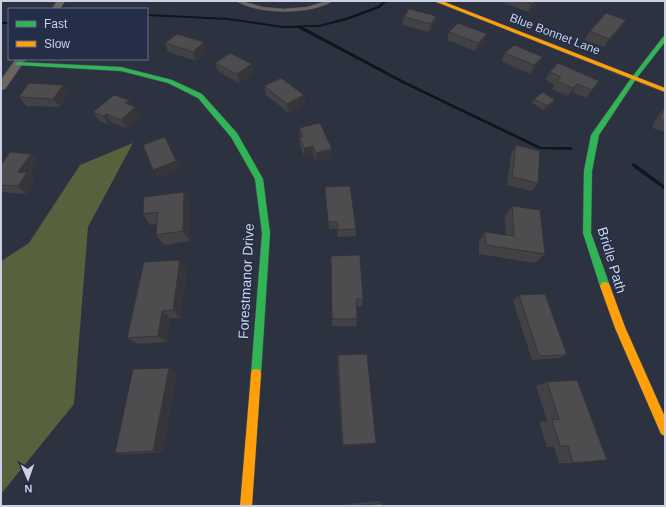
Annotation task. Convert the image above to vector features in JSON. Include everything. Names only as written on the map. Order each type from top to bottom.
[{"type":"street","name":"Blue Bonnet Lane","points":[[437,1],[665,90]]},
{"type":"street","name":"Bridle Path","points":[[665,38],[634,78],[595,135],[588,170],[587,233],[620,328],[665,430]]},
{"type":"street","points":[[1,87],[19,61]]},
{"type":"street","name":"Forestmanor Drive","points":[[19,61],[121,69],[170,81],[200,96],[234,135],[259,179],[266,233],[250,423],[246,506]]},
{"type":"lane","points":[[238,1],[266,10],[293,11],[310,8],[331,1]]},
{"type":"green space","points":[[133,143],[88,227],[74,404],[1,494],[1,261],[29,243],[80,165]]},
{"type":"building","points":[[525,1],[535,1],[532,4]]},
{"type":"building","points":[[409,9],[436,16],[431,24],[404,17]]},
{"type":"building","points":[[606,13],[626,20],[609,39],[590,31]]},
{"type":"building","points":[[458,23],[487,34],[478,43],[449,32]]},
{"type":"building","points":[[177,34],[204,42],[193,52],[165,43]]},
{"type":"building","points":[[514,45],[543,57],[534,65],[505,53]]},
{"type":"building","points":[[230,53],[252,64],[237,74],[215,63]]},
{"type":"building","points":[[558,63],[599,81],[592,90],[577,84],[573,88],[557,81],[561,77],[550,72]]},
{"type":"building","points":[[281,78],[304,95],[287,104],[264,86]]},
{"type":"building","points":[[29,83],[63,85],[53,99],[19,97]]},
{"type":"building","points":[[543,92],[555,100],[547,106],[534,99]]},
{"type":"building","points":[[114,95],[129,100],[125,103],[135,107],[121,120],[106,114],[103,116],[93,112]]},
{"type":"building","points":[[665,108],[665,121],[660,119]]},
{"type":"building","points":[[320,123],[332,149],[316,153],[313,146],[304,148],[299,137],[303,136],[299,128]]},
{"type":"building","points":[[165,137],[176,161],[153,170],[143,145]]},
{"type":"building","points":[[516,145],[540,151],[538,183],[512,177]]},
{"type":"building","points":[[10,152],[31,154],[18,172],[27,172],[18,186],[1,185],[1,165]]},
{"type":"building","points":[[350,186],[356,229],[338,230],[337,222],[328,222],[325,187]]},
{"type":"building","points":[[184,192],[183,231],[156,235],[158,212],[143,214],[144,197]]},
{"type":"building","points":[[512,206],[540,210],[545,254],[486,245],[485,232],[514,236]]},
{"type":"building","points":[[360,255],[363,299],[356,299],[357,319],[332,319],[331,256]]},
{"type":"building","points":[[180,260],[173,310],[162,311],[158,336],[127,338],[144,262]]},
{"type":"building","points":[[545,294],[567,355],[539,356],[519,295]]},
{"type":"building","points":[[367,354],[376,443],[343,445],[338,355]]},
{"type":"building","points":[[169,368],[153,451],[115,453],[133,369]]},
{"type":"building","points":[[577,380],[607,460],[573,463],[568,446],[560,446],[552,420],[559,419],[547,382]]},
{"type":"building","points":[[382,503],[383,506],[359,506]]},
{"type":"waterway","points":[[299,27],[319,26],[346,19],[379,7],[386,1]]},
{"type":"waterway","points":[[148,15],[228,19],[283,27],[299,27]]},
{"type":"waterway","points":[[1,23],[8,23]]},
{"type":"waterway","points":[[299,27],[405,83],[540,148],[571,149]]},
{"type":"waterway","points":[[634,165],[665,188]]},
{"type":"traffic: fast","points":[[605,286],[587,233],[588,171],[595,135],[634,78],[665,38]]},
{"type":"traffic: fast","points":[[18,64],[121,69],[170,81],[200,96],[234,135],[259,179],[266,233],[256,374]]},
{"type":"traffic: slow","points":[[437,1],[665,90]]},
{"type":"traffic: slow","points":[[605,286],[620,328],[665,430]]},
{"type":"traffic: slow","points":[[246,506],[256,374]]}]
